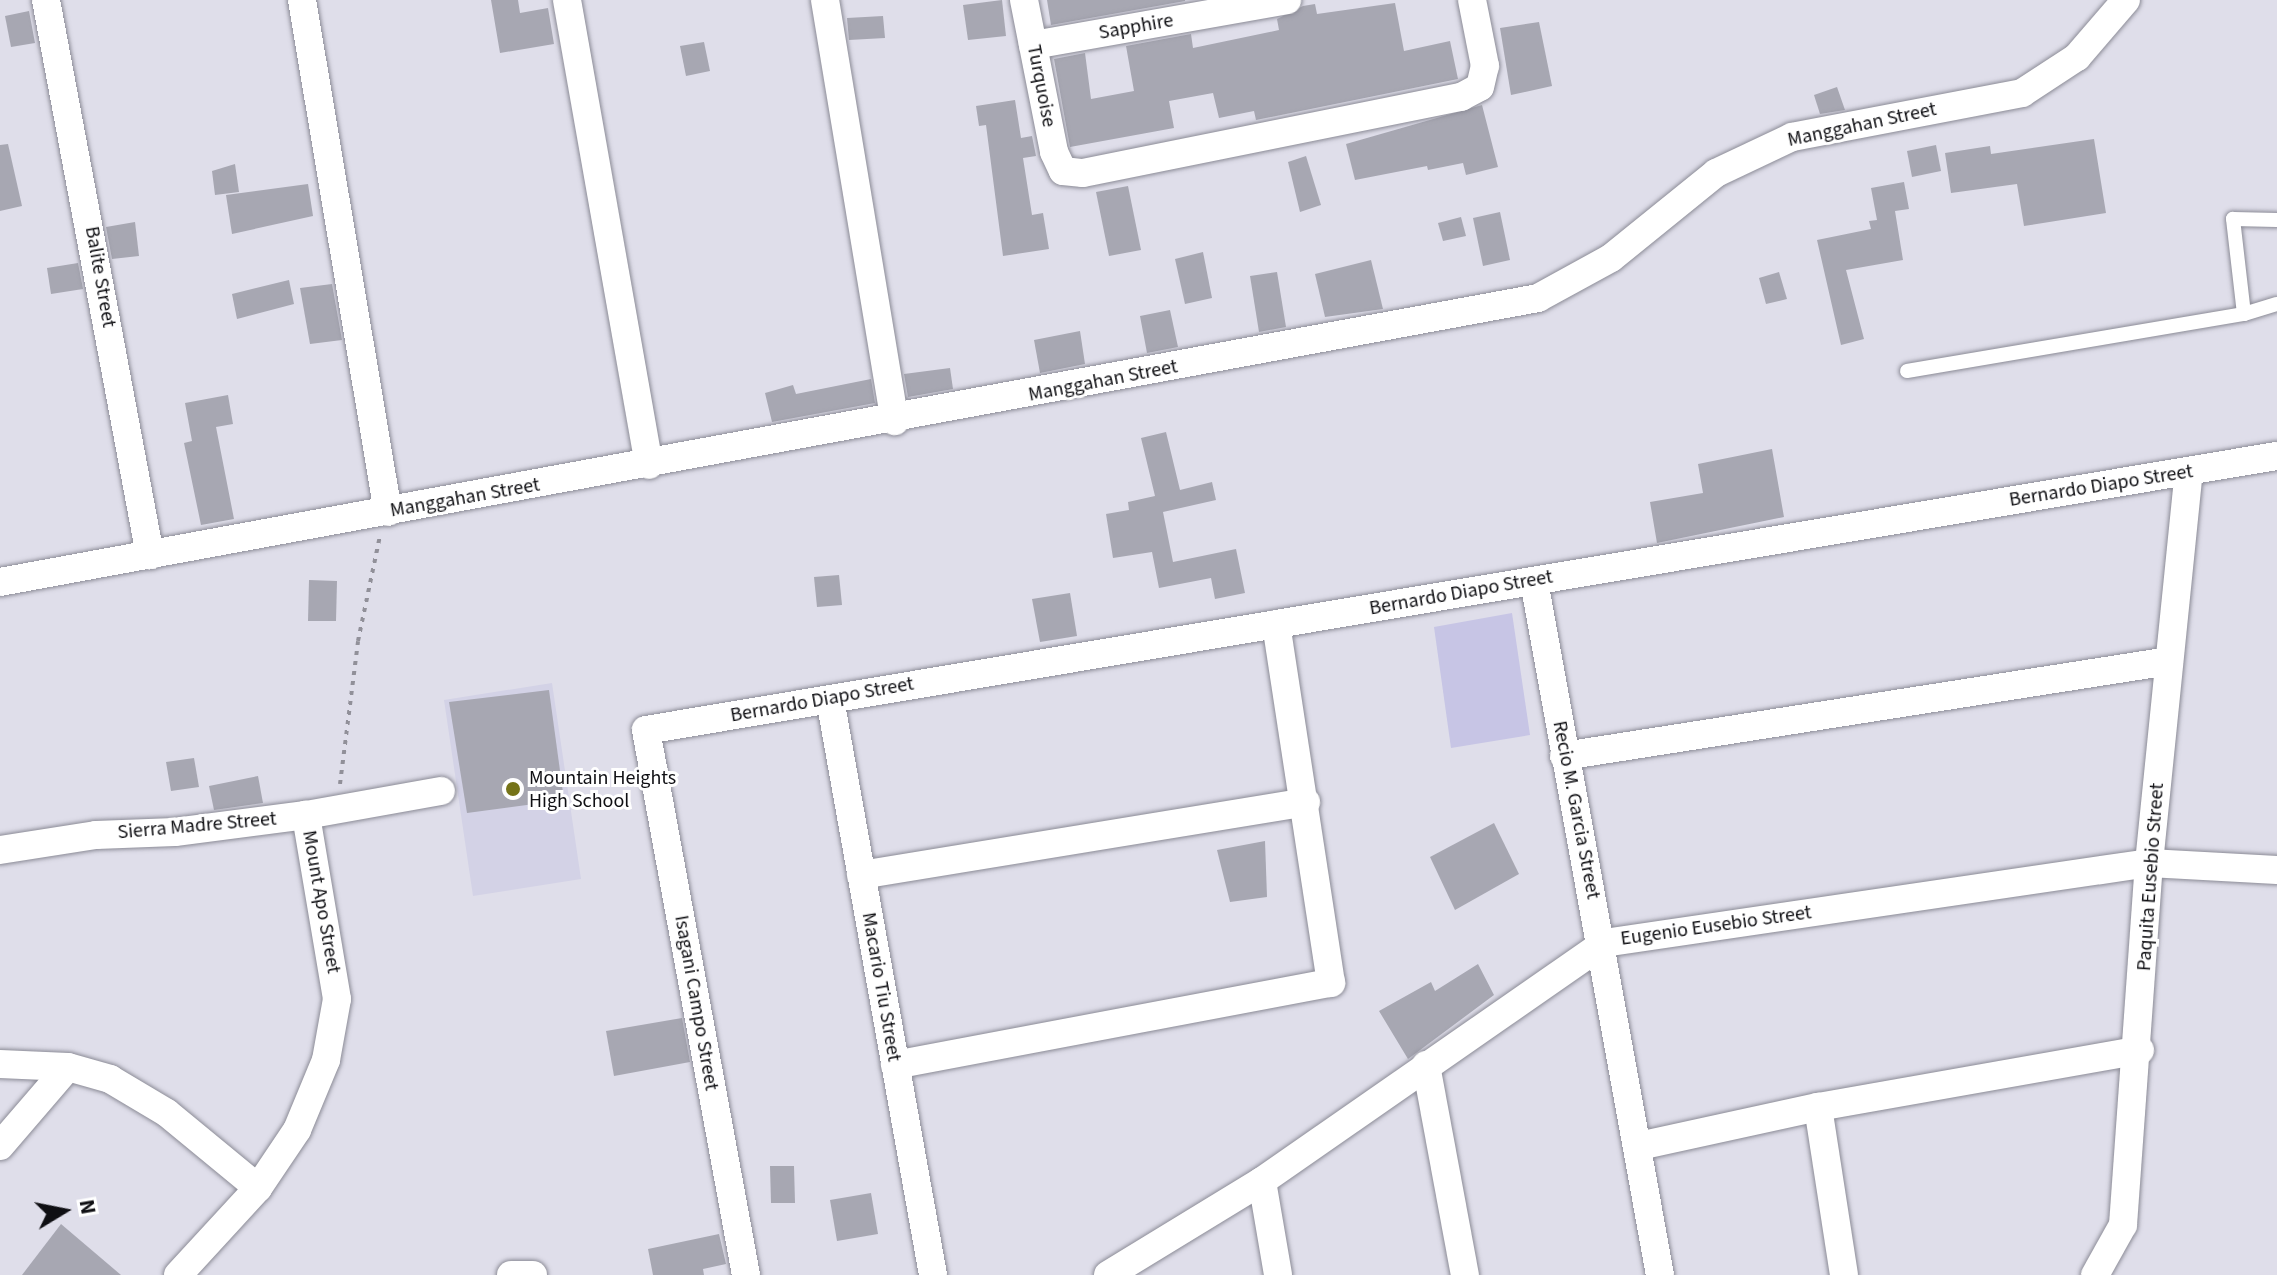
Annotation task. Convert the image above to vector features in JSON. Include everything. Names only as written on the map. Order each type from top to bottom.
[{"type":"street","name":"Balite Street","points":[[46,0],[150,555]]},
{"type":"street","points":[[302,0],[388,512]]},
{"type":"street","points":[[567,0],[649,465]]},
{"type":"street","points":[[825,0],[895,421]]},
{"type":"street","name":"Turquoise","points":[[1024,0],[1063,171],[1083,173],[1461,97],[1480,87],[1485,66],[1472,0]]},
{"type":"street","name":"Sapphire","points":[[1033,45],[1287,0]]},
{"type":"street","name":"Manggahan Street","points":[[0,582],[895,421],[1538,298],[1611,258],[1716,173],[1792,137],[2022,93],[2077,57],[2126,0]]},
{"type":"street","name":"Bernardo Diapo Street","points":[[646,730],[2277,456]]},
{"type":"street","name":"Paquita Eusebio Street","points":[[2095,1275],[2123,1225],[2140,1050],[2149,863],[2189,472]]},
{"type":"street","name":"Recio M. Garcia Street","points":[[1534,581],[1564,756],[1604,943],[1660,1275]]},
{"type":"street","points":[[895,1065],[1331,983],[1306,802],[1276,624]]},
{"type":"street","points":[[1564,756],[2169,661]]},
{"type":"street","name":"Macario Tiu Street","points":[[830,699],[933,1275]]},
{"type":"street","name":"Isagani Campo Street","points":[[646,730],[746,1275]]},
{"type":"street","name":"Sierra Madre Street","points":[[0,850],[96,835],[175,832],[306,815],[441,791]]},
{"type":"street","points":[[861,875],[1306,802]]},
{"type":"street","name":"Mount Apo Street","points":[[178,1275],[258,1188],[297,1130],[321,1074],[337,999],[306,815]]},
{"type":"street","name":"Eugenio Eusebio Street","points":[[1108,1275],[1262,1181],[1604,943],[2149,863],[2277,870]]},
{"type":"street","points":[[1639,1146],[1818,1107],[2140,1050]]},
{"type":"street","points":[[0,1064],[68,1067],[110,1079],[167,1113],[258,1188]]},
{"type":"street","points":[[1426,1065],[1465,1275]]},
{"type":"street","points":[[0,1146],[68,1067]]},
{"type":"street","points":[[1818,1107],[1844,1275]]},
{"type":"street","points":[[1262,1181],[1278,1275]]},
{"type":"street","points":[[511,1275],[533,1275]]},
{"type":"lane","points":[[2244,314],[2233,219],[2277,220]]},
{"type":"lane","points":[[1907,371],[2244,314],[2277,304]]},
{"type":"path","points":[[337,810],[366,594],[388,512]]},
{"type":"shaded area","points":[[1512,613],[1530,735],[1451,748],[1434,627]]},
{"type":"shaded area","name":"Mountain Heights High School","points":[[552,683],[581,879],[473,896],[444,700]]},
{"type":"building","points":[[491,0],[518,0],[520,13],[548,8],[554,44],[500,53]]},
{"type":"building","points":[[1002,0],[1006,36],[968,40],[963,5]]},
{"type":"building","points":[[1047,0],[1185,0],[1185,1],[1051,25]]},
{"type":"building","points":[[1395,3],[1404,51],[1450,41],[1458,79],[1256,120],[1254,111],[1219,118],[1213,93],[1169,101],[1174,128],[1070,147],[1054,59],[1085,53],[1091,99],[1134,91],[1126,46],[1191,34],[1193,48],[1279,30],[1277,19],[1303,6],[1315,4],[1317,14]]},
{"type":"building","points":[[29,11],[35,43],[11,47],[5,16]]},
{"type":"building","points":[[883,16],[885,38],[849,40],[847,18]]},
{"type":"building","points":[[1539,22],[1552,86],[1511,95],[1500,28]]},
{"type":"building","points":[[704,42],[710,71],[686,76],[680,46]]},
{"type":"building","points":[[1837,87],[1845,110],[1820,114],[1814,95]]},
{"type":"building","points":[[1015,100],[1021,138],[1032,136],[1036,156],[1023,158],[1032,215],[1043,213],[1049,249],[1003,256],[986,125],[979,126],[976,106]]},
{"type":"building","points":[[1482,105],[1498,167],[1466,175],[1463,163],[1428,170],[1427,166],[1355,180],[1346,144]]},
{"type":"building","points":[[2094,139],[2106,213],[2024,226],[2017,184],[1951,193],[1945,153],[1990,146],[1991,154]]},
{"type":"building","points":[[8,144],[22,206],[0,211],[0,145]]},
{"type":"building","points":[[1936,145],[1941,171],[1912,177],[1907,151]]},
{"type":"building","points":[[1306,156],[1321,205],[1300,212],[1288,162]]},
{"type":"building","points":[[235,164],[239,192],[215,195],[212,171]]},
{"type":"building","points":[[1904,182],[1909,209],[1895,211],[1903,260],[1846,270],[1864,339],[1841,345],[1817,240],[1871,229],[1869,221],[1877,220],[1871,188]]},
{"type":"building","points":[[308,184],[313,216],[232,234],[226,195]]},
{"type":"building","points":[[1128,186],[1141,250],[1109,256],[1096,192]]},
{"type":"building","points":[[1500,212],[1510,260],[1483,266],[1473,218]]},
{"type":"building","points":[[1461,217],[1466,236],[1443,241],[1438,223]]},
{"type":"building","points":[[135,222],[139,256],[112,259],[106,227]]},
{"type":"building","points":[[1203,252],[1212,298],[1185,304],[1175,259]]},
{"type":"building","points":[[1371,260],[1383,309],[1325,317],[1315,274]]},
{"type":"building","points":[[78,263],[83,289],[51,294],[47,268]]},
{"type":"building","points":[[1277,272],[1286,327],[1259,332],[1250,276]]},
{"type":"building","points":[[1779,272],[1787,299],[1766,304],[1759,278]]},
{"type":"building","points":[[289,280],[294,304],[237,319],[232,294]]},
{"type":"building","points":[[332,284],[342,340],[310,344],[300,288]]},
{"type":"building","points":[[1170,310],[1178,347],[1147,353],[1140,316]]},
{"type":"building","points":[[1080,331],[1085,364],[1040,373],[1034,340]]},
{"type":"building","points":[[950,368],[953,389],[908,397],[904,374]]},
{"type":"building","points":[[871,379],[875,403],[772,422],[765,393],[793,385],[796,394]]},
{"type":"building","points":[[228,395],[233,424],[216,427],[234,519],[201,525],[184,443],[192,441],[185,403]]},
{"type":"building","points":[[1166,432],[1180,490],[1212,482],[1216,500],[1163,512],[1173,562],[1236,549],[1245,593],[1215,599],[1211,578],[1159,588],[1152,552],[1113,558],[1106,514],[1129,510],[1128,502],[1155,496],[1141,438]]},
{"type":"building","points":[[1772,449],[1784,517],[1657,543],[1650,502],[1703,493],[1698,464]]},
{"type":"building","points":[[839,575],[842,605],[817,607],[814,577]]},
{"type":"building","points":[[309,580],[337,581],[336,621],[308,621]]},
{"type":"building","points":[[1070,593],[1077,636],[1040,642],[1032,599]]},
{"type":"building","points":[[549,690],[564,800],[467,813],[449,702]]},
{"type":"building","points":[[194,758],[199,787],[171,791],[166,762]]},
{"type":"building","points":[[258,776],[263,803],[214,810],[209,786]]},
{"type":"building","points":[[1494,823],[1519,874],[1455,910],[1430,857]]},
{"type":"building","points":[[1265,841],[1267,897],[1230,902],[1217,850]]},
{"type":"building","points":[[1478,964],[1494,995],[1408,1059],[1379,1011],[1431,982],[1435,991]]},
{"type":"building","points":[[682,1018],[690,1062],[614,1076],[606,1031]]},
{"type":"building","points":[[770,1166],[794,1166],[795,1203],[771,1203]]},
{"type":"building","points":[[871,1193],[878,1234],[837,1241],[830,1200]]},
{"type":"building","points":[[61,1224],[121,1275],[22,1275]]},
{"type":"building","points":[[719,1234],[726,1264],[703,1269],[704,1275],[653,1275],[648,1249]]},
{"type":"place","name":"Mountain Heights High School","points":[[513,789]]}]
